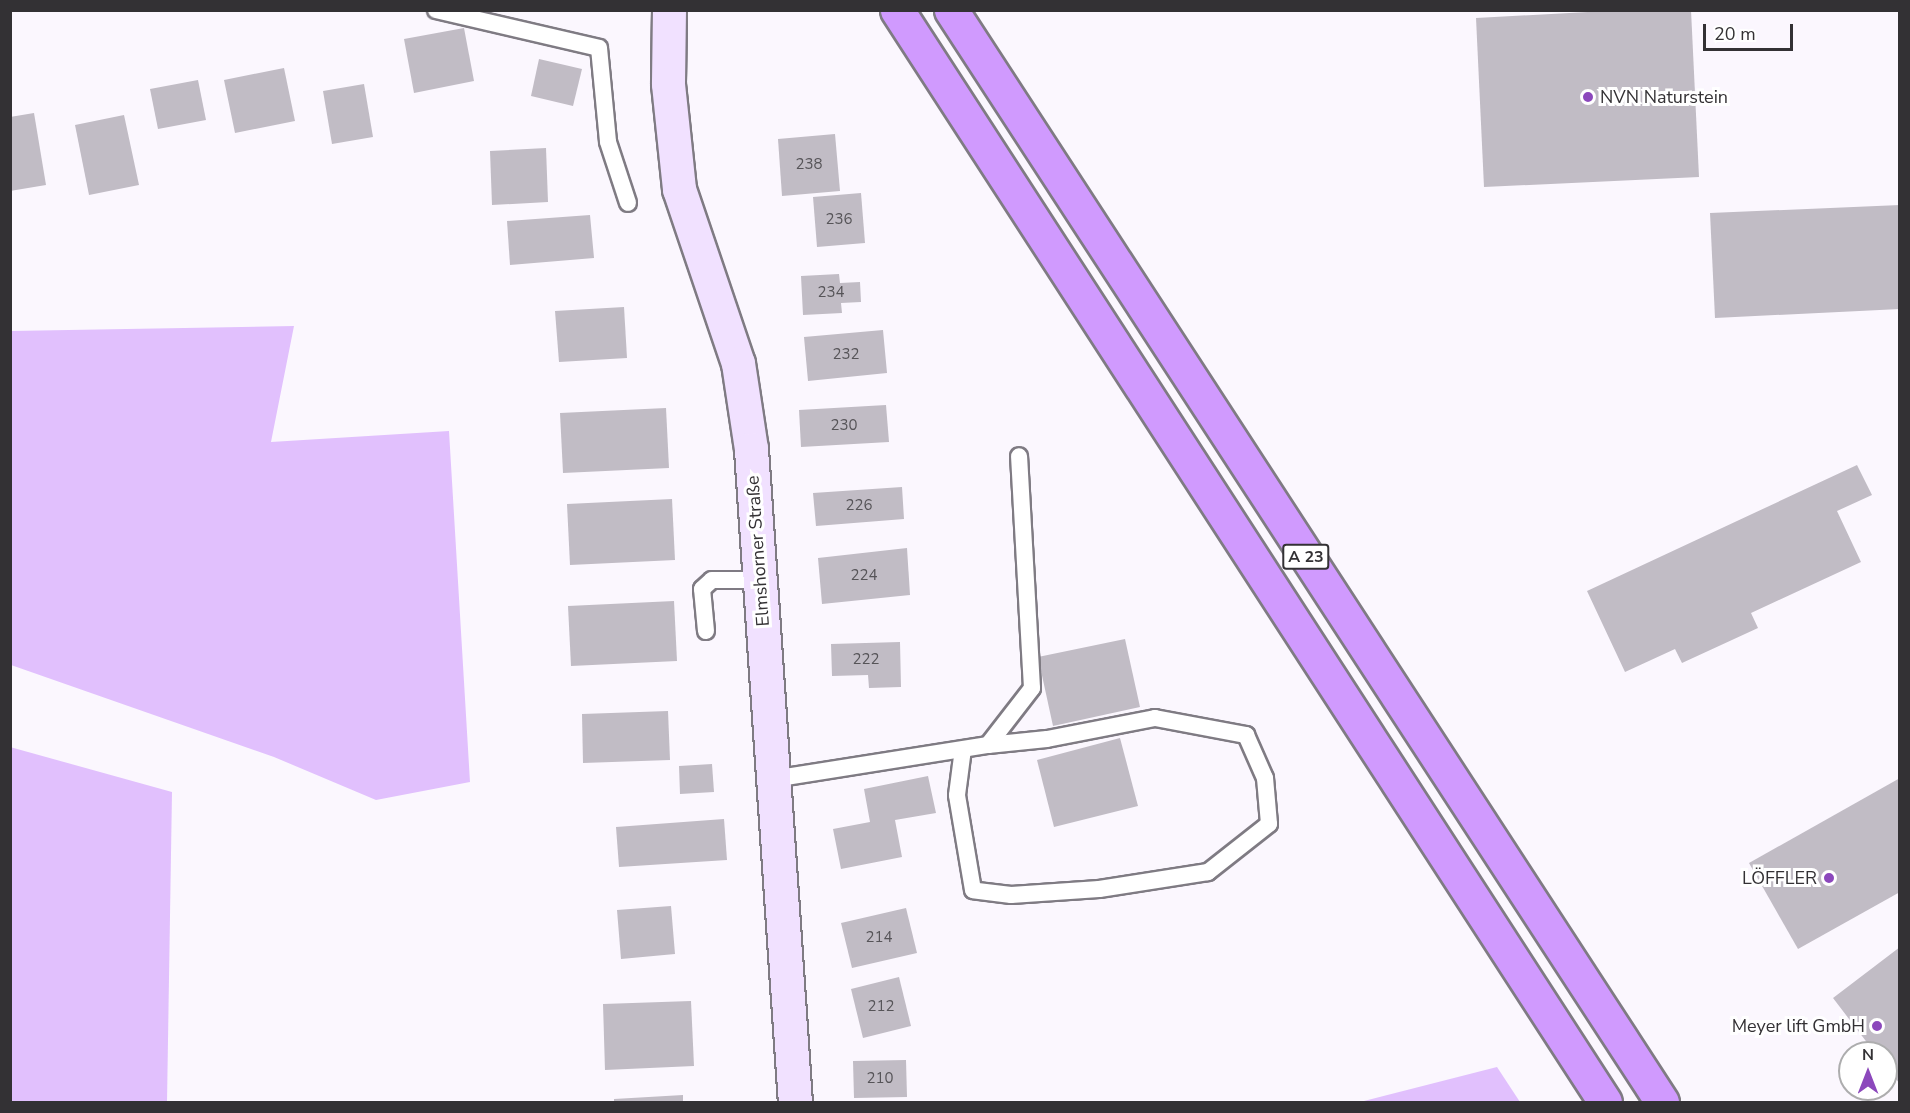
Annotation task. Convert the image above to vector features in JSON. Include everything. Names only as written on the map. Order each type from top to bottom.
[{"type":"highway","name":"A 23","points":[[897,10],[1605,1102]]},
{"type":"highway","name":"A 23","points":[[951,10],[1662,1102]]},
{"type":"street","name":"Elmshorner Straße","points":[[669,10],[668,84],[679,189],[738,363],[751,449],[795,1102]]},
{"type":"lane","points":[[436,10],[599,48],[608,142],[628,202]]},
{"type":"lane","points":[[988,745],[1032,688],[1019,456]]},
{"type":"lane","points":[[706,631],[702,589],[712,580],[760,580]]},
{"type":"lane","points":[[773,779],[988,745],[1047,739],[1155,718],[1246,735],[1265,778],[1269,824],[1208,872],[1088,890],[1011,896],[973,890],[957,795],[963,749]]},
{"type":"shaded area","points":[[294,326],[271,442],[449,431],[470,782],[376,800],[274,757],[11,665],[11,331]]},
{"type":"shaded area","points":[[10,747],[172,792],[167,1102],[11,1102]]},
{"type":"shaded area","points":[[1497,1067],[1520,1102],[1360,1102]]},
{"type":"building","name":"NVN Naturstein","points":[[1624,10],[1691,10],[1699,177],[1484,187],[1476,18]]},
{"type":"building","points":[[464,28],[474,81],[414,93],[404,39]]},
{"type":"building","points":[[539,59],[582,69],[573,106],[531,96]]},
{"type":"building","points":[[284,68],[295,121],[235,133],[224,80]]},
{"type":"building","points":[[198,80],[206,120],[158,129],[150,89]]},
{"type":"building","points":[[364,84],[373,137],[332,144],[323,91]]},
{"type":"building","points":[[34,113],[46,185],[10,191],[10,117]]},
{"type":"building","points":[[124,115],[139,185],[89,195],[75,125]]},
{"type":"building","points":[[835,134],[840,191],[782,196],[778,139]]},
{"type":"building","points":[[546,148],[548,202],[492,205],[490,151]]},
{"type":"building","points":[[861,193],[865,243],[817,247],[813,197]]},
{"type":"building","points":[[1900,205],[1900,309],[1715,318],[1710,213]]},
{"type":"building","points":[[590,215],[594,258],[510,265],[507,221]]},
{"type":"building","points":[[839,274],[840,283],[860,282],[861,302],[841,303],[842,313],[803,315],[801,276]]},
{"type":"building","points":[[624,307],[627,358],[559,362],[555,311]]},
{"type":"building","points":[[883,330],[887,373],[808,381],[804,337]]},
{"type":"building","points":[[886,405],[889,442],[801,447],[799,410]]},
{"type":"building","points":[[666,408],[669,468],[563,473],[560,413]]},
{"type":"building","points":[[1857,465],[1872,495],[1837,511],[1861,562],[1751,613],[1758,628],[1682,663],[1675,649],[1625,672],[1587,591]]},
{"type":"building","points":[[902,487],[904,519],[816,526],[813,493]]},
{"type":"building","points":[[672,499],[675,560],[570,565],[567,504]]},
{"type":"building","points":[[907,548],[910,595],[822,604],[818,558]]},
{"type":"building","points":[[674,601],[677,661],[571,666],[568,606]]},
{"type":"building","points":[[1125,639],[1140,707],[1053,726],[1038,657]]},
{"type":"building","points":[[900,642],[901,687],[869,688],[868,675],[832,676],[831,644]]},
{"type":"building","points":[[668,711],[670,760],[583,763],[582,714]]},
{"type":"building","points":[[1120,738],[1138,806],[1054,827],[1037,760]]},
{"type":"building","points":[[712,764],[714,792],[680,794],[679,766]]},
{"type":"building","points":[[928,776],[936,813],[895,820],[902,857],[841,869],[833,829],[870,822],[864,789]]},
{"type":"building","name":"LÖFFLER","points":[[1900,778],[1900,892],[1798,949],[1749,863]]},
{"type":"building","points":[[724,819],[727,860],[619,867],[616,827]]},
{"type":"building","points":[[671,906],[675,954],[621,959],[617,910]]},
{"type":"building","points":[[906,908],[917,953],[852,968],[841,923]]},
{"type":"building","name":"Meyer lift GmbH","points":[[1900,947],[1900,1084],[1898,1082],[1898,1041],[1866,1041],[1833,998]]},
{"type":"building","points":[[899,977],[911,1026],[863,1038],[851,989]]},
{"type":"building","points":[[691,1001],[694,1066],[605,1070],[603,1004]]},
{"type":"building","points":[[906,1060],[907,1097],[854,1098],[853,1061]]},
{"type":"building","points":[[683,1095],[683,1102],[614,1102],[614,1099]]},
{"type":"place","name":"NVN Naturstein","points":[[1588,97]]},
{"type":"place","name":"LÖFFLER","points":[[1829,878]]},
{"type":"place","name":"Meyer lift GmbH","points":[[1877,1026]]}]
